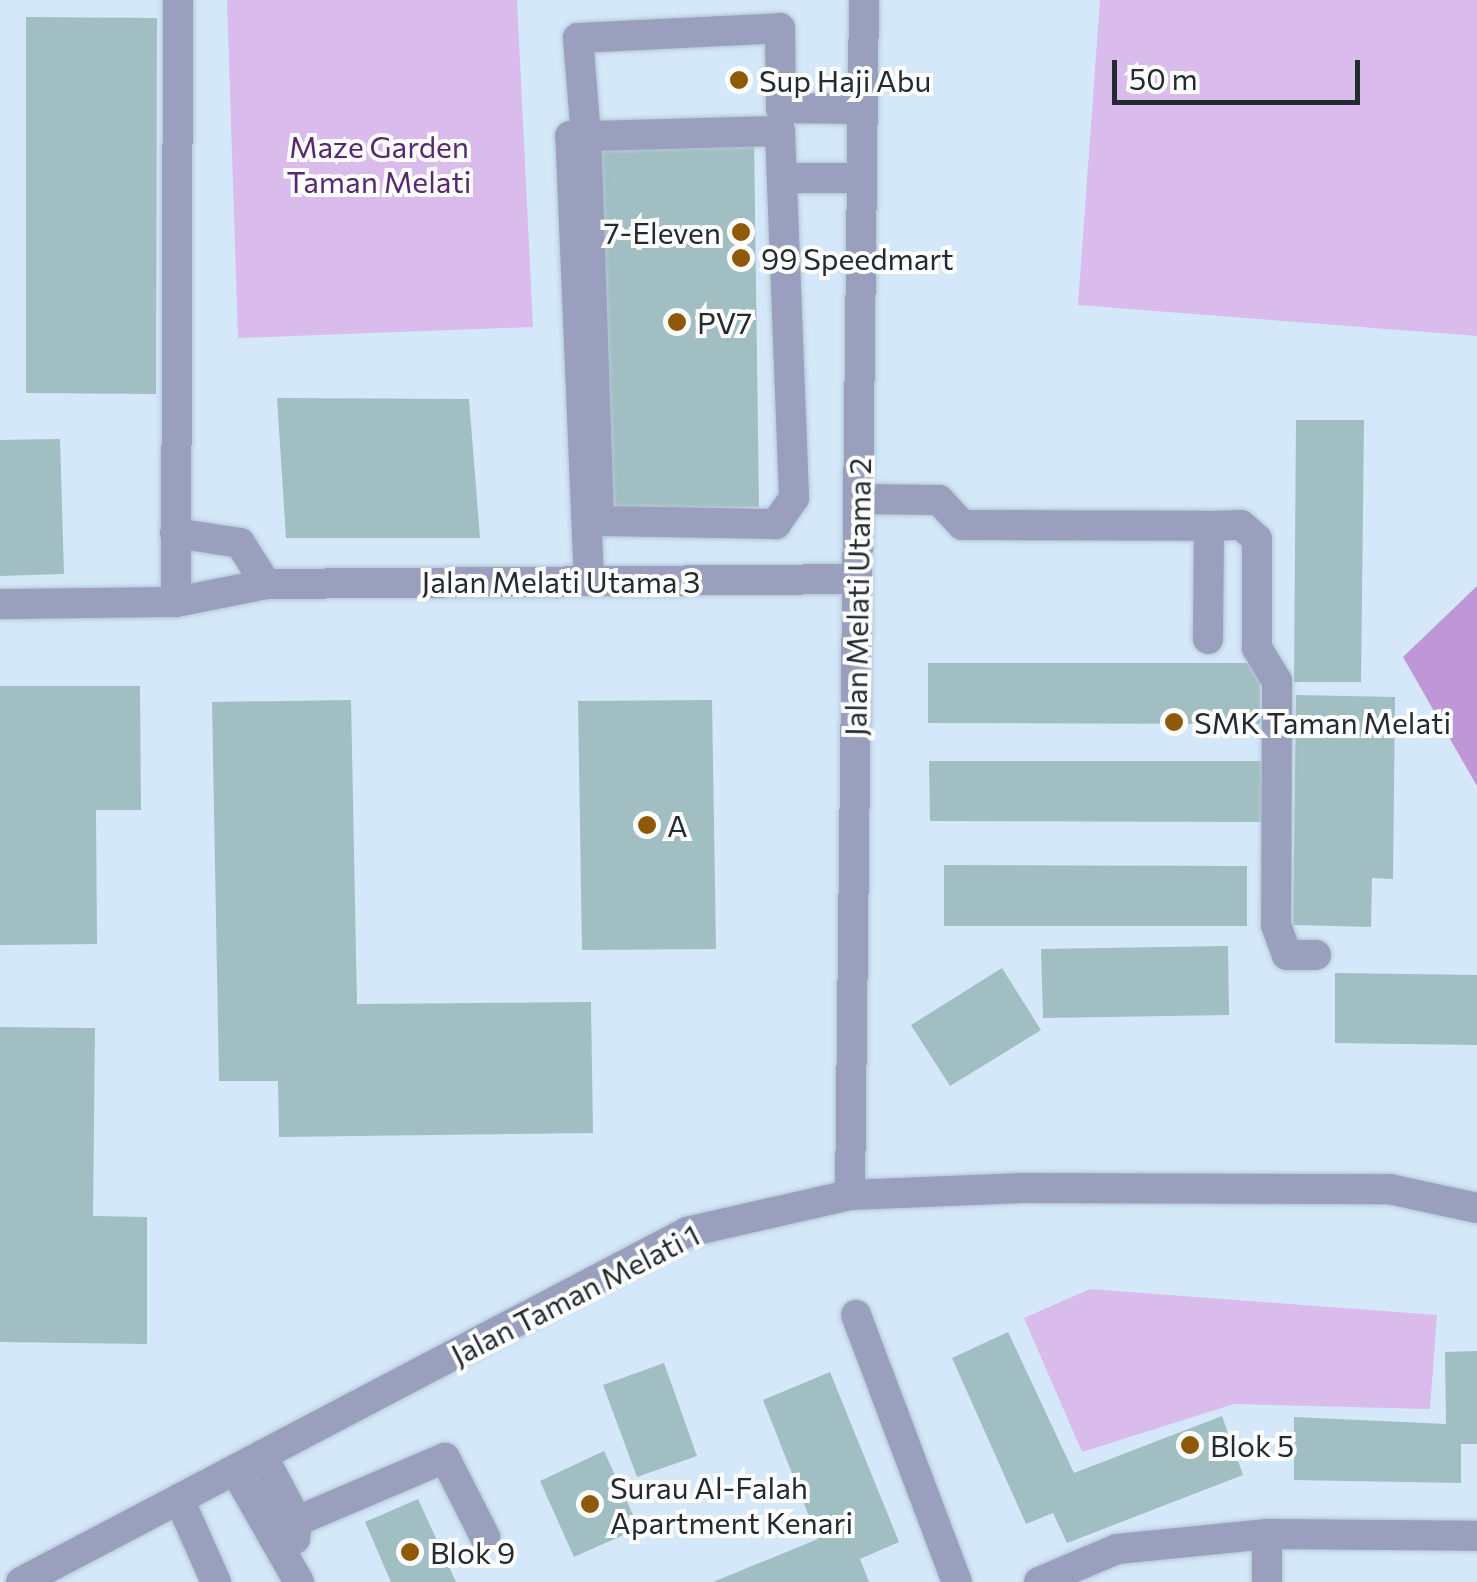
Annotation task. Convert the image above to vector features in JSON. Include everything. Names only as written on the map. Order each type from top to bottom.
[{"type":"street","points":[[176,602],[178,0]]},
{"type":"street","name":"Jalan Melati Utama 2","points":[[850,1195],[864,0]]},
{"type":"street","points":[[589,581],[570,136],[586,136],[780,131],[794,498],[786,516],[776,524],[600,521],[586,136],[578,38],[780,28],[782,108],[862,108]]},
{"type":"street","points":[[782,178],[860,178]]},
{"type":"street","points":[[858,499],[938,500],[962,525],[1241,525],[1257,539],[1257,648],[1277,681],[1276,925],[1287,955],[1316,955]]},
{"type":"street","points":[[1208,639],[1209,526]]},
{"type":"street","points":[[174,534],[240,543],[266,584]]},
{"type":"street","name":"Jalan Melati Utama 3","points":[[0,604],[176,602],[266,584],[857,579]]},
{"type":"street","name":"Jalan Taman Melati 1","points":[[21,1582],[687,1232],[850,1195],[1390,1190],[1477,1208]]},
{"type":"street","points":[[856,1315],[957,1582]]},
{"type":"street","points":[[262,1455],[297,1521],[296,1574]]},
{"type":"street","points":[[297,1521],[444,1458],[485,1537]]},
{"type":"street","points":[[235,1470],[296,1574]]},
{"type":"street","points":[[179,1499],[216,1582]]},
{"type":"street","points":[[1040,1582],[1116,1550],[1267,1534],[1477,1536]]},
{"type":"street","points":[[1267,1534],[1267,1582]]},
{"type":"green space","name":"Maze Garden Taman Melati","points":[[227,0],[517,0],[533,327],[238,338]]},
{"type":"green space","points":[[1100,0],[1477,0],[1477,336],[1078,305]]},
{"type":"green space","points":[[1090,1289],[1437,1315],[1430,1409],[1234,1404],[1082,1452],[1024,1318]]},
{"type":"shaded area","points":[[1477,586],[1477,786],[1403,657]]},
{"type":"building","points":[[26,17],[157,18],[156,394],[26,393]]},
{"type":"building","name":"PV7","points":[[754,136],[759,507],[601,509],[594,138]]},
{"type":"building","points":[[277,398],[469,399],[480,538],[286,538]]},
{"type":"building","points":[[1296,420],[1364,420],[1361,682],[1294,682]]},
{"type":"building","points":[[60,439],[64,574],[0,576],[0,440]]},
{"type":"building","points":[[928,663],[1260,663],[1260,724],[928,723]]},
{"type":"building","points":[[0,686],[140,686],[141,810],[96,810],[97,944],[0,945]]},
{"type":"building","points":[[1296,695],[1395,697],[1393,879],[1372,878],[1371,927],[1293,925]]},
{"type":"building","points":[[351,700],[357,1004],[591,1002],[593,1133],[279,1137],[278,1081],[219,1081],[212,702]]},
{"type":"building","name":"A","points":[[712,700],[716,949],[582,950],[578,701]]},
{"type":"building","points":[[929,761],[1261,761],[1262,822],[930,821]]},
{"type":"building","points":[[944,865],[1247,866],[1247,926],[944,926]]},
{"type":"building","points":[[1228,946],[1229,1015],[1043,1018],[1041,949]]},
{"type":"building","points":[[1002,968],[1041,1030],[950,1086],[911,1025]]},
{"type":"building","points":[[1335,973],[1477,975],[1477,1045],[1335,1043]]},
{"type":"building","points":[[0,1027],[95,1028],[93,1216],[147,1217],[147,1344],[0,1342]]},
{"type":"building","name":"Blok 5","points":[[1008,1332],[1074,1473],[1222,1416],[1243,1475],[1067,1543],[1053,1513],[1026,1524],[952,1358]]},
{"type":"building","points":[[1477,1351],[1477,1444],[1461,1444],[1461,1483],[1294,1480],[1294,1417],[1446,1424],[1445,1352]]},
{"type":"building","points":[[664,1363],[697,1456],[637,1477],[603,1385]]},
{"type":"building","points":[[830,1372],[899,1542],[860,1559],[869,1582],[713,1582],[818,1539],[763,1400]]},
{"type":"building","name":"Surau Al-Falah Apartment Kenari","points":[[604,1451],[639,1528],[574,1557],[540,1481]]},
{"type":"building","name":"Blok 9","points":[[418,1499],[456,1582],[391,1582],[365,1522]]},
{"type":"place","name":"Sup Haji Abu","points":[[739,80]]},
{"type":"place","name":"7-Eleven","points":[[741,232]]},
{"type":"place","name":"99 Speedmart","points":[[741,258]]},
{"type":"place","name":"PV7","points":[[677,322]]},
{"type":"place","name":"SMK Taman Melati","points":[[1174,722]]},
{"type":"place","name":"A","points":[[647,825]]},
{"type":"place","name":"Blok 5","points":[[1190,1445]]},
{"type":"place","name":"Surau Al-Falah Apartment Kenari","points":[[590,1504]]},
{"type":"place","name":"Blok 9","points":[[410,1552]]}]
